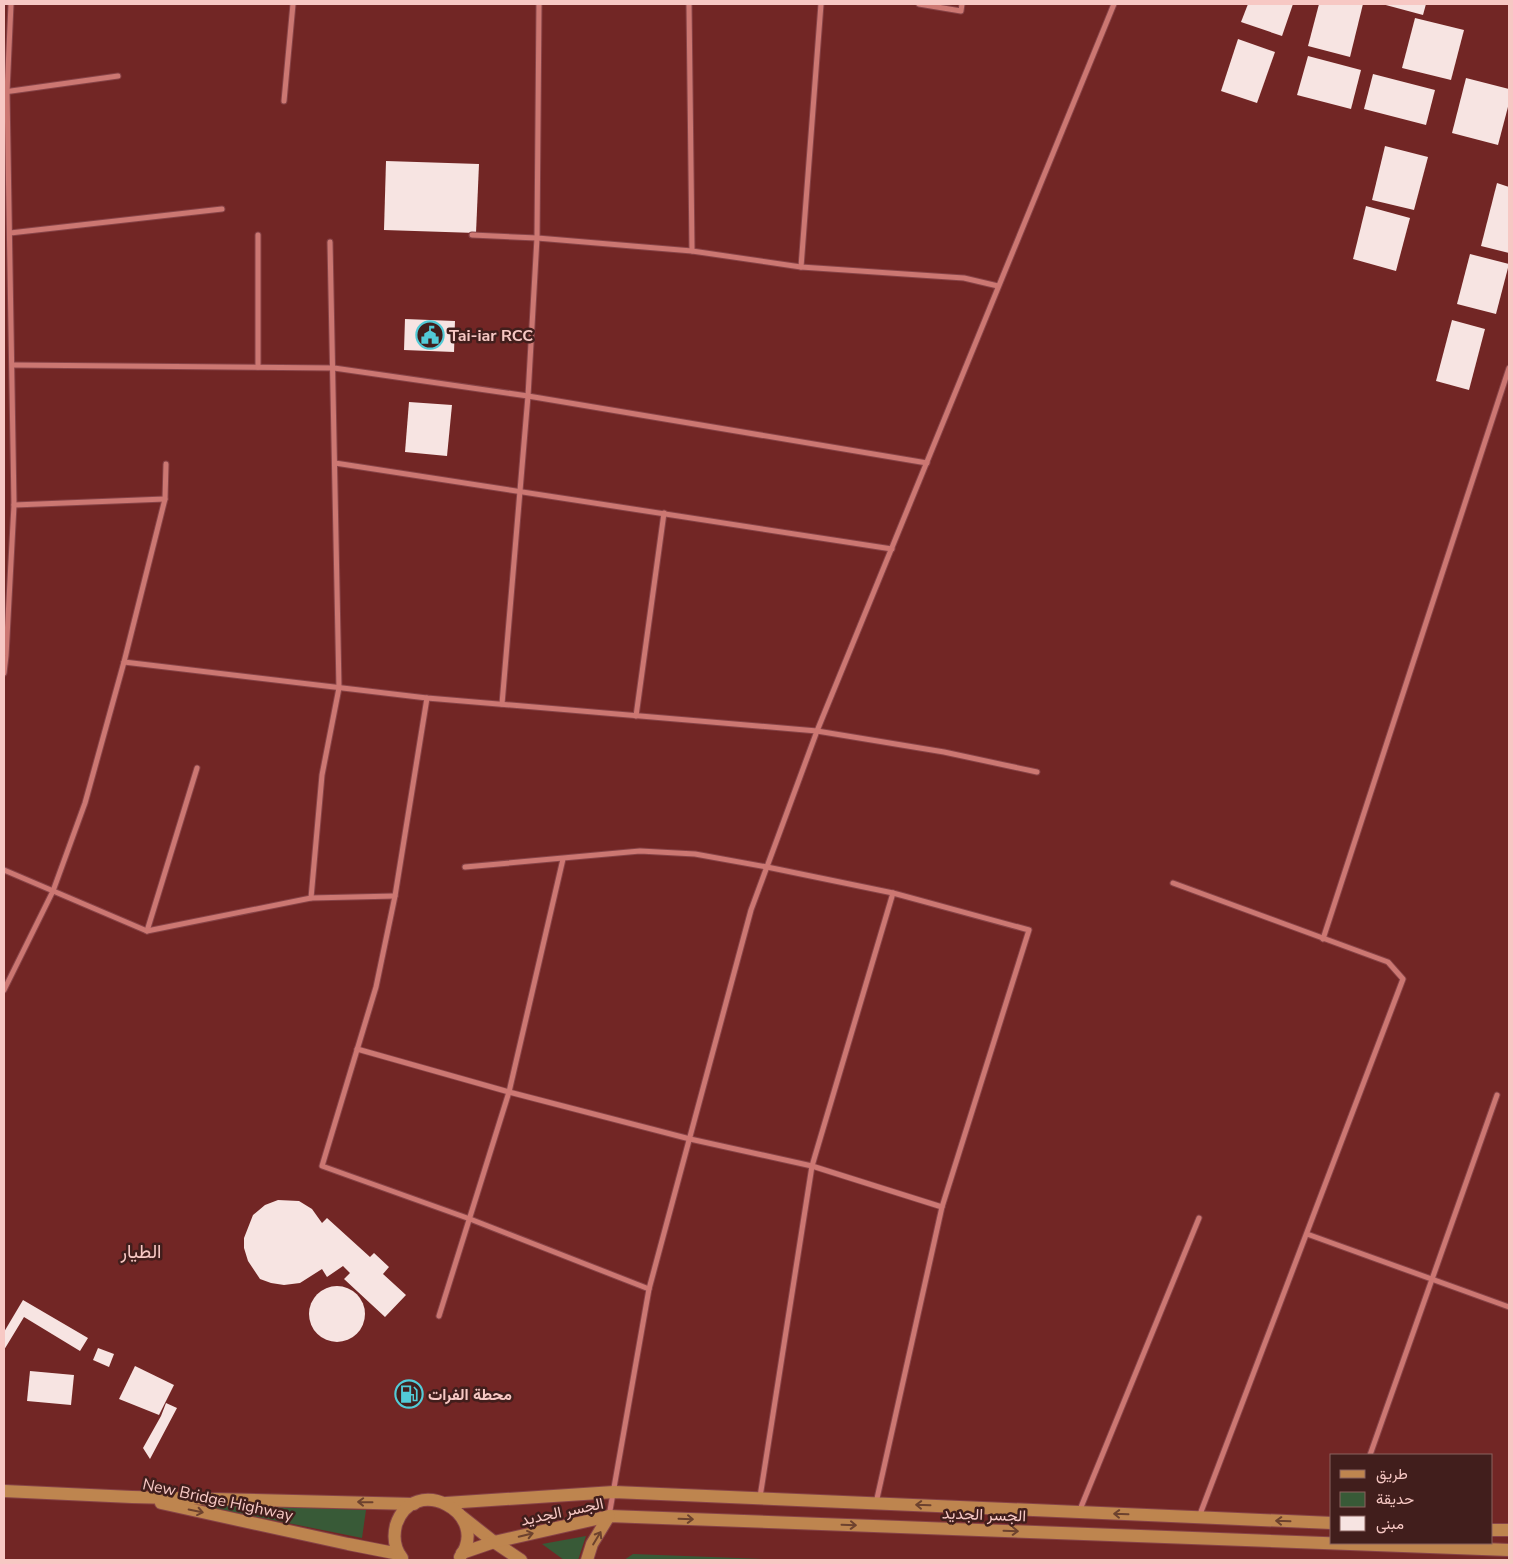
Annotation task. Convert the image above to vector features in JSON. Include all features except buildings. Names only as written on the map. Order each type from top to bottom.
[{"type":"main road","points":[[4,1491],[132,1497]]},
{"type":"main road","name":"الجسر الجديد","points":[[414,1504],[430,1500],[446,1503],[614,1492],[1330,1523]]},
{"type":"main road","name":"New Bridge Highway","points":[[132,1497],[414,1504]]},
{"type":"main road","name":"New Bridge Highway","points":[[132,1497],[401,1557]]},
{"type":"main road","points":[[446,1503],[494,1542],[521,1560]]},
{"type":"main road","points":[[401,1557],[395,1543],[394,1531],[401,1515],[414,1504]]},
{"type":"main road","points":[[460,1557],[466,1544],[467,1534],[461,1516]]},
{"type":"main road","name":"الجسر الجديد","points":[[460,1557],[494,1542],[609,1516],[1330,1543]]},
{"type":"main road","points":[[587,1560],[592,1544],[609,1516]]},
{"type":"main road","points":[[1493,1530],[1509,1530]]},
{"type":"main road","name":"الجسر الجديد","points":[[1350,1544],[1509,1550]]},
{"type":"street","points":[[4,674],[14,505],[12,308],[6,92],[11,4]]},
{"type":"street","points":[[284,101],[293,4]]},
{"type":"street","points":[[502,704],[528,396],[537,238],[539,4]]},
{"type":"street","points":[[688,4],[692,251]]},
{"type":"street","points":[[801,267],[821,4]]},
{"type":"street","points":[[919,4],[962,11],[962,4]]},
{"type":"street","points":[[609,1516],[649,1289],[752,910],[817,731],[1114,4]]},
{"type":"street","points":[[6,92],[118,76]]},
{"type":"street","points":[[10,233],[222,210]]},
{"type":"street","points":[[472,235],[537,238],[692,251],[801,267],[964,278],[998,286]]},
{"type":"street","points":[[258,236],[258,367]]},
{"type":"street","points":[[311,898],[322,775],[339,688],[330,242]]},
{"type":"street","points":[[4,308],[12,308]]},
{"type":"street","points":[[13,365],[334,368],[528,396],[927,463]]},
{"type":"street","points":[[1323,939],[1509,368]]},
{"type":"street","points":[[335,463],[892,549]]},
{"type":"street","points":[[4,990],[53,891],[85,803],[124,662],[165,499],[166,464]]},
{"type":"street","points":[[14,505],[165,499]]},
{"type":"street","points":[[636,716],[664,513]]},
{"type":"street","points":[[124,662],[427,698],[817,731],[944,752],[1037,772]]},
{"type":"street","points":[[427,698],[395,896],[376,987],[322,1166],[470,1219],[649,1289]]},
{"type":"street","points":[[147,931],[197,768]]},
{"type":"street","points":[[465,867],[640,851],[695,854],[894,893],[1029,930],[942,1207],[876,1503]]},
{"type":"street","points":[[438,1316],[509,1092],[563,859]]},
{"type":"street","points":[[4,870],[147,931],[311,898],[395,896]]},
{"type":"street","points":[[1173,883],[1388,962],[1403,980],[1199,1517]]},
{"type":"street","points":[[760,1498],[812,1166],[894,893]]},
{"type":"street","points":[[357,1050],[690,1139],[812,1166],[942,1207]]},
{"type":"street","points":[[1370,1454],[1496,1095]]},
{"type":"street","points":[[1078,1512],[1199,1218]]},
{"type":"street","points":[[1307,1234],[1509,1307]]},
{"type":"green space","points":[[194,1504],[366,1510],[362,1538]]},
{"type":"green space","points":[[586,1536],[578,1560],[564,1560],[542,1544]]},
{"type":"green space","points":[[633,1554],[789,1560],[624,1560]]},
{"type":"place","name":"Tai-iar RCC","points":[[430,335]]},
{"type":"place","name":"محطة الفرات","points":[[409,1394]]},
{"type":"district","name":"الطيار","points":[[141,1251]]}]
